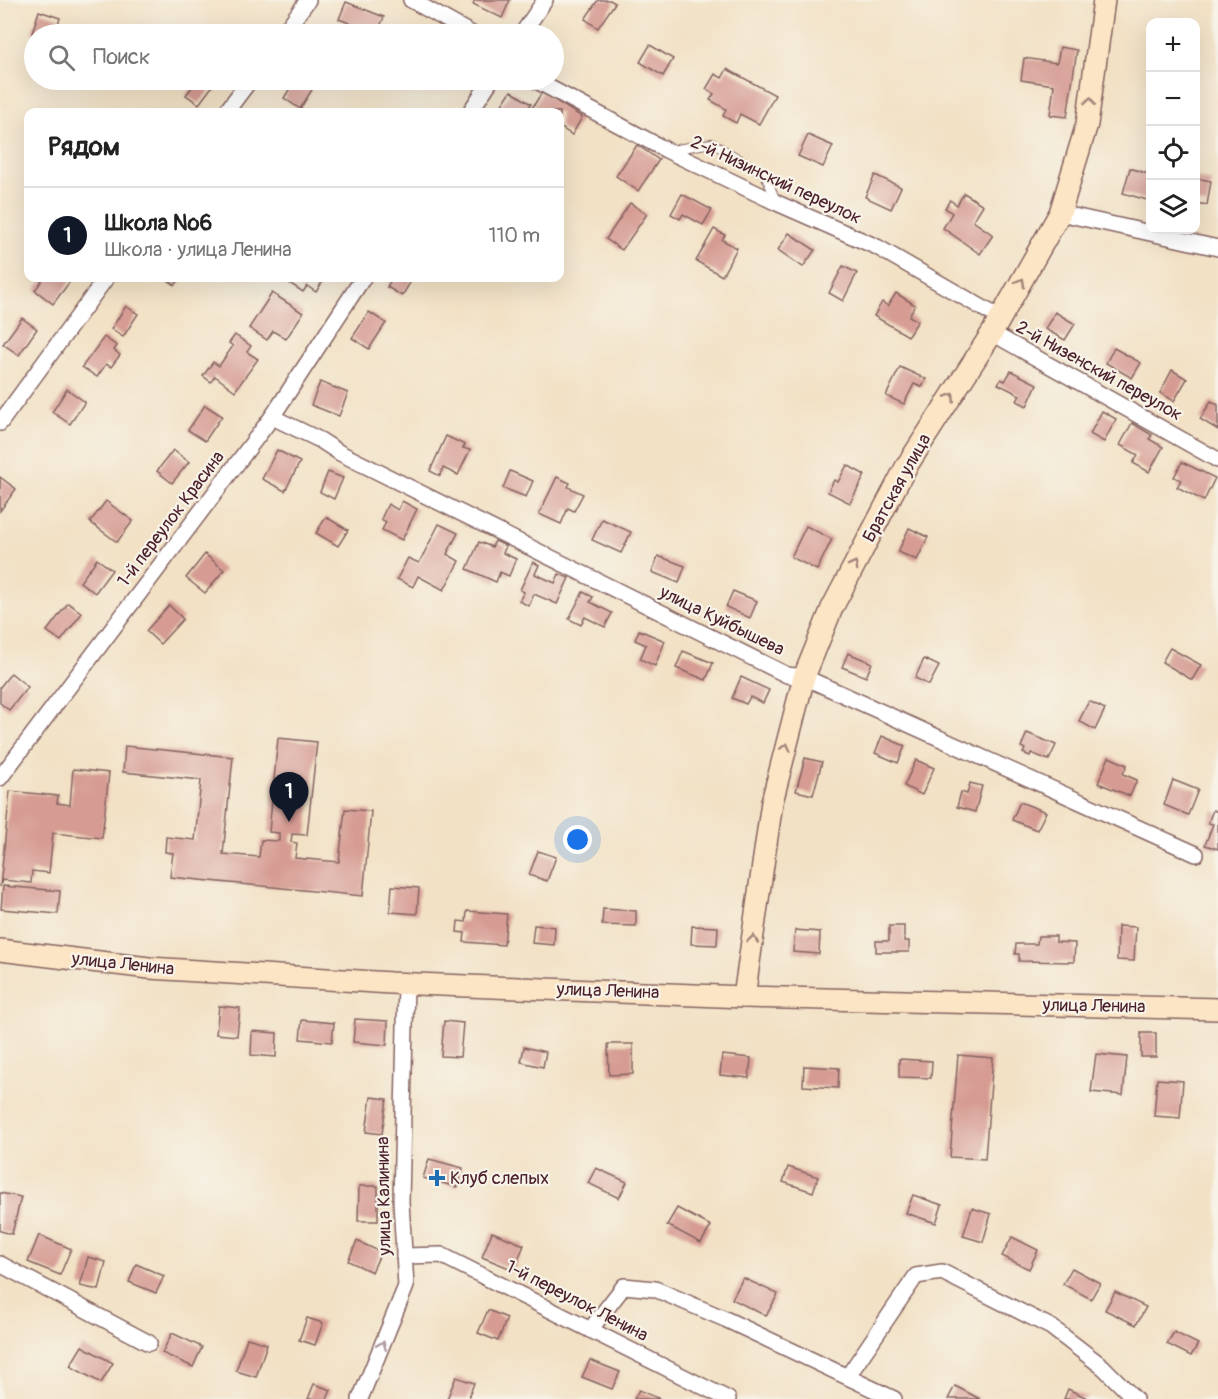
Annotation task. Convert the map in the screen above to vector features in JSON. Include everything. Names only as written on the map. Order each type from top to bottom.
[{"type":"main road","name":"Братская улица","points":[[744,997],[772,802],[804,677],[832,608],[906,467],[996,325],[1060,213],[1087,124],[1104,0]]},
{"type":"main road","name":"улица Ленина","points":[[0,950],[149,968],[406,983],[744,997],[1218,1009]]},
{"type":"street","points":[[290,24],[308,0]]},
{"type":"street","points":[[411,0],[454,24]]},
{"type":"street","points":[[529,24],[545,0]]},
{"type":"street","points":[[229,108],[242,90]]},
{"type":"street","points":[[473,108],[484,90]]},
{"type":"street","name":"2-й Низинский переулок","points":[[554,90],[666,150],[877,247],[996,325]]},
{"type":"street","points":[[1060,213],[1218,248]]},
{"type":"street","points":[[0,423],[103,282]]},
{"type":"street","name":"1-й переулок Красина","points":[[0,778],[272,417],[360,282]]},
{"type":"street","name":"2-й Низенский переулок","points":[[996,325],[1218,460]]},
{"type":"street","name":"улица Куйбышева","points":[[272,417],[787,675],[804,677],[1196,854]]},
{"type":"street","name":"улица Калинина","points":[[360,1399],[406,1286],[401,1202],[406,983]]},
{"type":"street","name":"1-й переулок Ленина","points":[[404,1256],[441,1255],[728,1399]]},
{"type":"street","points":[[0,1264],[149,1343]]},
{"type":"street","points":[[848,1376],[916,1276],[942,1272],[1051,1327],[1103,1367],[1135,1399]]},
{"type":"street","points":[[590,1330],[624,1286],[655,1288],[894,1399]]},
{"type":"lane","points":[[666,150],[712,143],[765,174],[777,203]]},
{"type":"building","points":[[475,0],[510,0],[502,18],[473,4]]},
{"type":"building","points":[[598,0],[610,0],[615,3],[598,28],[585,19]]},
{"type":"building","points":[[346,2],[384,17],[381,24],[352,24],[339,19]]},
{"type":"building","points":[[39,11],[60,18],[58,24],[35,24]]},
{"type":"building","points":[[650,45],[673,59],[663,76],[640,62]]},
{"type":"building","points":[[1060,47],[1077,50],[1067,117],[1050,115],[1054,85],[1021,80],[1024,58],[1057,63]]},
{"type":"building","points":[[727,69],[775,95],[759,124],[740,114],[736,123],[723,116],[726,109],[710,100],[714,94],[706,89],[715,74],[722,78]]},
{"type":"building","points":[[190,90],[210,90],[199,104],[186,95]]},
{"type":"building","points":[[289,90],[312,90],[301,108],[284,98]]},
{"type":"building","points":[[511,91],[531,104],[528,108],[500,108]]},
{"type":"building","points":[[542,92],[582,117],[572,135],[564,130],[564,108],[532,108]]},
{"type":"building","points":[[808,135],[833,146],[823,167],[798,156]]},
{"type":"building","points":[[637,145],[659,160],[638,191],[616,176]]},
{"type":"building","points":[[1130,168],[1146,173],[1146,200],[1123,193]]},
{"type":"building","points":[[875,175],[901,187],[891,209],[865,197]]},
{"type":"building","points":[[1200,179],[1211,181],[1207,205],[1200,204]]},
{"type":"building","points":[[964,193],[983,205],[973,221],[993,235],[980,254],[943,228],[952,213],[945,208],[950,200],[957,205]]},
{"type":"building","points":[[682,194],[712,210],[703,225],[683,214],[680,219],[671,214]]},
{"type":"building","points":[[630,203],[647,214],[622,250],[606,239]]},
{"type":"building","points":[[714,229],[725,235],[722,240],[737,248],[722,276],[696,261]]},
{"type":"building","points":[[789,233],[815,250],[803,267],[778,250]]},
{"type":"building","points":[[843,266],[857,273],[843,301],[829,293]]},
{"type":"building","points":[[41,282],[70,282],[53,304],[35,290]]},
{"type":"building","points":[[288,282],[322,282],[316,292],[307,286],[303,292]]},
{"type":"building","points":[[390,282],[411,282],[402,296],[387,287]]},
{"type":"building","points":[[272,293],[303,313],[286,339],[273,331],[267,340],[249,328]]},
{"type":"building","points":[[896,293],[915,305],[909,316],[918,321],[908,336],[874,316],[882,302],[888,306]]},
{"type":"building","points":[[126,306],[138,314],[123,337],[111,329]]},
{"type":"building","points":[[369,312],[386,323],[369,349],[352,338]]},
{"type":"building","points":[[1055,312],[1075,324],[1065,340],[1045,329]]},
{"type":"building","points":[[22,318],[37,329],[19,355],[3,344]]},
{"type":"building","points":[[235,335],[251,346],[247,352],[258,359],[235,391],[215,376],[211,382],[203,376],[213,362],[219,366],[233,346],[229,343]]},
{"type":"building","points":[[104,337],[117,346],[114,350],[120,355],[111,367],[106,364],[97,377],[82,367]]},
{"type":"building","points":[[1114,348],[1141,363],[1132,378],[1106,363]]},
{"type":"building","points":[[900,367],[926,379],[922,387],[914,384],[904,404],[886,396]]},
{"type":"building","points":[[1172,370],[1187,379],[1174,401],[1160,393]]},
{"type":"building","points":[[1011,371],[1037,384],[1027,406],[1017,401],[1020,395],[998,384],[1001,379],[1005,381]]},
{"type":"building","points":[[320,382],[348,393],[339,416],[311,405]]},
{"type":"building","points":[[67,389],[85,402],[70,424],[52,412]]},
{"type":"building","points":[[1211,401],[1218,405],[1218,430],[1200,419]]},
{"type":"building","points":[[205,405],[222,416],[205,441],[188,430]]},
{"type":"building","points":[[1102,411],[1116,419],[1104,442],[1090,434]]},
{"type":"building","points":[[1132,423],[1152,435],[1149,439],[1163,447],[1149,472],[1133,463],[1138,455],[1120,445]]},
{"type":"building","points":[[446,436],[470,450],[458,475],[443,468],[440,476],[430,471]]},
{"type":"building","points":[[173,450],[189,462],[172,483],[157,471]]},
{"type":"building","points":[[277,450],[300,462],[285,491],[262,479]]},
{"type":"building","points":[[1182,462],[1215,478],[1204,501],[1177,487],[1181,480],[1174,477]]},
{"type":"building","points":[[847,465],[865,475],[850,503],[828,492],[834,480],[838,482]]},
{"type":"building","points":[[510,471],[533,481],[526,497],[503,488]]},
{"type":"building","points":[[328,472],[343,478],[334,499],[320,492]]},
{"type":"building","points":[[0,477],[16,489],[0,511]]},
{"type":"building","points":[[557,477],[570,483],[568,487],[583,494],[574,511],[568,508],[561,524],[539,514]]},
{"type":"building","points":[[106,501],[133,521],[117,542],[90,522]]},
{"type":"building","points":[[402,501],[417,509],[402,540],[382,530],[386,522],[381,519],[388,504],[398,510]]},
{"type":"building","points":[[326,517],[348,530],[338,546],[316,533]]},
{"type":"building","points":[[602,519],[631,532],[621,553],[592,540]]},
{"type":"building","points":[[439,524],[458,533],[447,554],[459,561],[444,590],[418,576],[413,587],[397,579],[408,558],[419,563]]},
{"type":"building","points":[[806,526],[832,539],[817,570],[791,557]]},
{"type":"building","points":[[909,528],[928,537],[917,560],[898,552]]},
{"type":"building","points":[[495,541],[506,546],[503,553],[516,559],[509,576],[500,572],[496,582],[467,569],[479,542],[492,547]]},
{"type":"building","points":[[205,554],[224,570],[205,593],[186,578]]},
{"type":"building","points":[[658,556],[685,566],[679,583],[652,572]]},
{"type":"building","points":[[97,559],[112,570],[95,593],[80,582]]},
{"type":"building","points":[[533,562],[539,565],[535,574],[555,583],[559,574],[569,578],[557,604],[534,594],[529,606],[519,601],[524,592],[520,590]]},
{"type":"building","points":[[733,591],[757,601],[750,618],[726,607]]},
{"type":"building","points":[[583,592],[593,597],[590,602],[612,613],[605,627],[585,617],[581,625],[569,619]]},
{"type":"building","points":[[68,603],[82,613],[61,641],[47,631]]},
{"type":"building","points":[[169,605],[183,619],[160,644],[146,631]]},
{"type":"building","points":[[639,630],[665,641],[655,666],[640,659],[646,645],[635,640]]},
{"type":"building","points":[[1170,648],[1201,665],[1192,680],[1162,662]]},
{"type":"building","points":[[683,651],[713,663],[706,680],[676,668]]},
{"type":"building","points":[[848,653],[872,663],[866,677],[842,667]]},
{"type":"building","points":[[924,659],[939,666],[929,685],[915,678]]},
{"type":"building","points":[[11,673],[28,687],[9,710],[0,703],[0,687]]},
{"type":"building","points":[[741,677],[769,690],[763,703],[750,697],[746,704],[732,698]]},
{"type":"building","points":[[1089,701],[1105,709],[1095,730],[1079,721]]},
{"type":"building","points":[[1027,733],[1056,745],[1049,760],[1031,753],[1030,756],[1023,753],[1025,749],[1021,747]]},
{"type":"building","points":[[882,736],[905,746],[898,763],[875,753]]},
{"type":"building","points":[[278,738],[317,742],[307,835],[292,834],[291,842],[297,843],[295,858],[339,862],[345,809],[371,811],[363,896],[170,877],[173,853],[165,852],[166,837],[195,840],[201,780],[123,772],[125,746],[233,757],[223,854],[259,857],[261,840],[279,841],[279,833],[269,832]]},
{"type":"building","points":[[1109,757],[1127,765],[1123,774],[1137,780],[1130,796],[1098,783]]},
{"type":"building","points":[[805,758],[822,762],[813,795],[796,791]]},
{"type":"building","points":[[916,760],[934,768],[922,795],[904,786]]},
{"type":"building","points":[[73,769],[109,773],[102,838],[53,833],[49,873],[32,871],[31,883],[2,880],[0,887],[10,791],[58,796],[57,803],[70,805]]},
{"type":"building","points":[[1173,780],[1198,790],[1188,815],[1164,805]]},
{"type":"building","points":[[970,783],[982,786],[975,812],[957,807],[961,792],[967,794]]},
{"type":"building","points":[[1020,802],[1046,812],[1037,830],[1012,820]]},
{"type":"building","points":[[1213,810],[1218,812],[1218,849],[1205,845],[1213,824],[1208,823]]},
{"type":"building","points":[[538,851],[556,857],[547,881],[529,875]]},
{"type":"building","points":[[3,886],[60,891],[58,914],[1,909]]},
{"type":"building","points":[[392,886],[419,888],[417,914],[390,912]]},
{"type":"building","points":[[603,909],[636,911],[636,926],[602,925]]},
{"type":"building","points":[[467,911],[507,914],[504,945],[464,942],[465,933],[457,932],[458,921],[466,922]]},
{"type":"building","points":[[534,925],[555,927],[554,945],[532,943]]},
{"type":"building","points":[[692,926],[718,927],[717,945],[691,944]]},
{"type":"building","points":[[889,926],[904,926],[904,941],[909,941],[909,952],[876,952],[876,941],[889,941]]},
{"type":"building","points":[[1118,926],[1136,927],[1134,961],[1117,960]]},
{"type":"building","points":[[795,930],[820,932],[819,954],[793,952]]},
{"type":"building","points":[[1038,936],[1056,936],[1056,942],[1075,943],[1074,962],[1019,961],[1019,954],[1015,954],[1016,944],[1037,944]]},
{"type":"building","points":[[219,1006],[240,1008],[237,1036],[216,1034]]},
{"type":"building","points":[[355,1019],[388,1021],[387,1045],[353,1042]]},
{"type":"building","points":[[302,1020],[334,1023],[332,1042],[300,1039]]},
{"type":"building","points":[[444,1021],[463,1023],[460,1057],[441,1056]]},
{"type":"building","points":[[252,1031],[277,1033],[276,1057],[251,1055]]},
{"type":"building","points":[[1141,1033],[1156,1033],[1156,1057],[1141,1057]]},
{"type":"building","points":[[608,1044],[633,1044],[633,1074],[609,1075]]},
{"type":"building","points":[[524,1047],[546,1052],[543,1067],[521,1062]]},
{"type":"building","points":[[1096,1054],[1127,1057],[1123,1095],[1091,1092]]},
{"type":"building","points":[[722,1055],[751,1058],[749,1078],[720,1075]]},
{"type":"building","points":[[958,1055],[993,1058],[985,1159],[950,1157]]},
{"type":"building","points":[[899,1059],[932,1061],[931,1078],[899,1077]]},
{"type":"building","points":[[804,1066],[839,1068],[838,1088],[803,1086]]},
{"type":"building","points":[[1157,1079],[1183,1081],[1180,1118],[1154,1116]]},
{"type":"building","points":[[371,1097],[387,1099],[382,1134],[366,1132]]},
{"type":"building","points":[[429,1159],[463,1168],[457,1187],[423,1178]]},
{"type":"building","points":[[788,1167],[818,1177],[813,1192],[783,1182]]},
{"type":"building","points":[[596,1168],[627,1182],[619,1198],[588,1183]]},
{"type":"building","points":[[359,1186],[378,1186],[378,1221],[358,1221]]},
{"type":"building","points":[[0,1193],[21,1197],[12,1234],[0,1231]]},
{"type":"building","points":[[913,1195],[942,1205],[936,1223],[906,1213]]},
{"type":"building","points":[[677,1208],[711,1226],[701,1243],[667,1225]]},
{"type":"building","points":[[972,1208],[991,1214],[983,1242],[963,1236]]},
{"type":"building","points":[[492,1232],[524,1245],[514,1270],[482,1257]]},
{"type":"building","points":[[39,1235],[71,1249],[60,1275],[28,1262]]},
{"type":"building","points":[[1012,1237],[1038,1250],[1029,1269],[1002,1256]]},
{"type":"building","points":[[357,1241],[381,1252],[372,1272],[348,1261]]},
{"type":"building","points":[[88,1257],[106,1262],[99,1290],[80,1286]]},
{"type":"building","points":[[136,1264],[164,1276],[156,1293],[129,1282]]},
{"type":"building","points":[[1072,1268],[1100,1283],[1091,1299],[1063,1284]]},
{"type":"building","points":[[743,1278],[778,1294],[766,1316],[732,1299]]},
{"type":"building","points":[[1115,1292],[1146,1307],[1136,1325],[1105,1310]]},
{"type":"building","points":[[488,1310],[507,1318],[498,1341],[478,1333]]},
{"type":"building","points":[[307,1318],[323,1323],[315,1345],[299,1340]]},
{"type":"building","points":[[1174,1332],[1198,1344],[1191,1356],[1167,1344]]},
{"type":"building","points":[[172,1333],[202,1347],[193,1367],[162,1353]]},
{"type":"building","points":[[247,1338],[267,1344],[256,1377],[236,1371]]},
{"type":"building","points":[[82,1346],[113,1363],[101,1383],[70,1366]]},
{"type":"building","points":[[590,1360],[620,1372],[612,1389],[582,1377]]},
{"type":"building","points":[[456,1377],[474,1383],[468,1399],[447,1399]]},
{"type":"building","points":[[314,1384],[331,1390],[327,1399],[308,1399]]},
{"type":"building","points":[[955,1386],[980,1399],[948,1399]]},
{"type":"building","points":[[1068,1389],[1089,1399],[1064,1399]]},
{"type":"building","points":[[639,1390],[660,1399],[634,1399]]},
{"type":"place","name":"Школа №6","points":[[289,822]]},
{"type":"place","name":"Клуб слепых","points":[[437,1178]]}]
